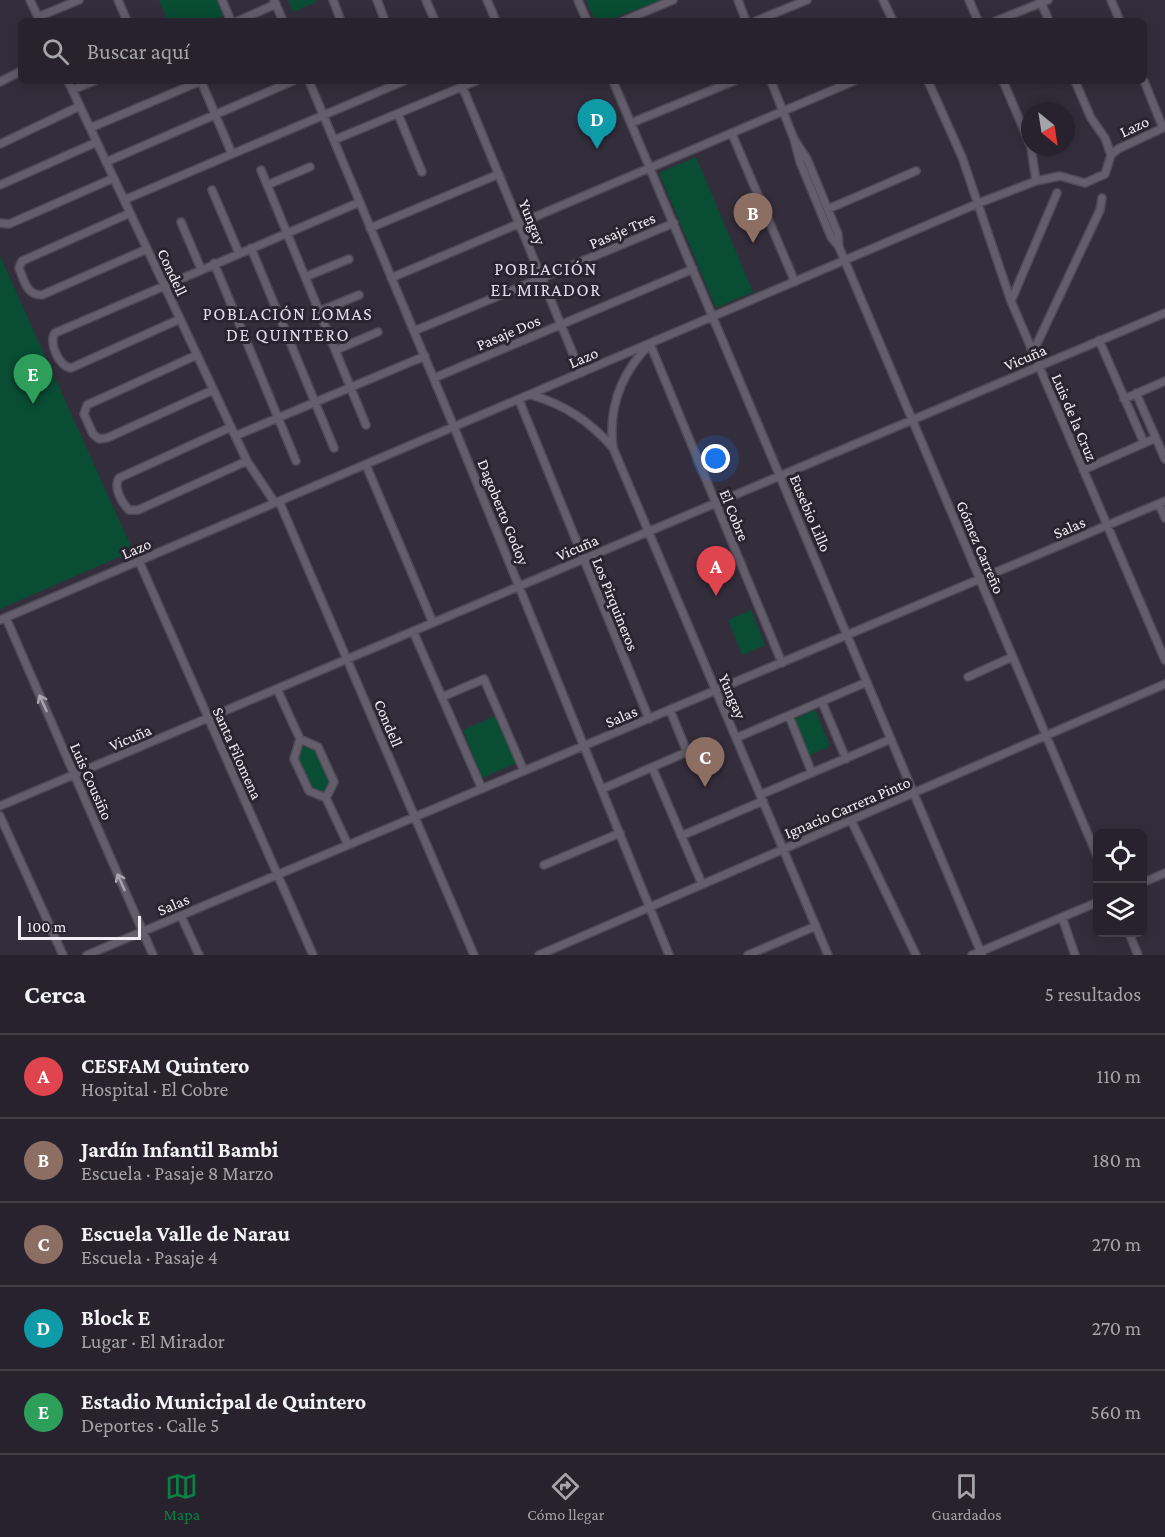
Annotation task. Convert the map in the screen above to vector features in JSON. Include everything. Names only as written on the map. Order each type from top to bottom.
[{"type":"street","points":[[30,0],[39,18]]},
{"type":"street","points":[[41,18],[80,0]]},
{"type":"street","points":[[118,0],[126,18]]},
{"type":"street","points":[[222,0],[230,18]]},
{"type":"street","points":[[333,0],[341,18]]},
{"type":"street","points":[[377,0],[384,18]]},
{"type":"street","points":[[426,0],[434,18]]},
{"type":"street","points":[[487,0],[495,18]]},
{"type":"street","points":[[578,0],[586,18]]},
{"type":"street","points":[[630,18],[673,0]]},
{"type":"street","points":[[738,0],[745,18]]},
{"type":"street","points":[[763,18],[807,0]]},
{"type":"street","points":[[883,0],[892,18]]},
{"type":"street","points":[[969,0],[977,18]]},
{"type":"street","points":[[1112,0],[1119,18]]},
{"type":"street","points":[[1003,18],[1043,1],[1048,18]]},
{"type":"street","points":[[244,18],[275,2],[282,18]]},
{"type":"street","points":[[0,82],[18,73]]},
{"type":"street","name":"Condell","points":[[69,84],[247,461],[277,502],[474,955]]},
{"type":"street","points":[[72,90],[87,84]]},
{"type":"street","points":[[90,128],[194,84]]},
{"type":"street","points":[[202,84],[232,154]]},
{"type":"street","points":[[106,162],[286,84]]},
{"type":"street","name":"Dagoberto Godoy","points":[[310,84],[425,356],[669,955]]},
{"type":"street","points":[[333,140],[398,114],[461,84]]},
{"type":"street","name":"Yungay","points":[[461,84],[581,373]]},
{"type":"street","name":"Eusebio Lillo","points":[[614,84],[982,953]]},
{"type":"street","points":[[631,123],[727,84]]},
{"type":"street","name":"Gómez Carreño","points":[[772,84],[794,139],[800,162],[831,237],[839,247]]},
{"type":"street","points":[[392,278],[848,84]]},
{"type":"street","name":"Luis de la Cruz","points":[[929,84],[946,118],[979,203],[1011,301],[1165,660]]},
{"type":"street","points":[[1005,84],[1021,121]]},
{"type":"street","points":[[1076,84],[1091,118],[1105,138],[1111,155]]},
{"type":"street","points":[[1145,84],[1164,128]]},
{"type":"street","points":[[124,200],[323,115],[385,85]]},
{"type":"street","points":[[0,144],[80,106]]},
{"type":"street","points":[[398,114],[422,172]]},
{"type":"street","name":"Lazo","points":[[3,619],[979,203],[1036,181],[1060,177],[1085,183],[1105,174],[1111,155],[1118,149],[1164,128]]},
{"type":"street","points":[[732,134],[795,282]]},
{"type":"street","name":"Gómez Carreño","points":[[794,139],[807,159],[828,209],[839,247],[1093,846]]},
{"type":"street","points":[[0,185],[97,142]]},
{"type":"street","points":[[1033,156],[1036,181]]},
{"type":"street","points":[[267,185],[309,167]]},
{"type":"street","points":[[261,170],[366,424]]},
{"type":"street","points":[[828,209],[916,171]]},
{"type":"street","points":[[370,228],[499,174]]},
{"type":"street","points":[[0,223],[9,224],[114,178]]},
{"type":"street","points":[[212,190],[239,253]]},
{"type":"street","points":[[1011,301],[1057,193]]},
{"type":"street","points":[[1033,352],[1100,210],[1102,198]]},
{"type":"street","points":[[180,319],[71,368],[65,368],[61,364],[52,341],[55,333],[164,284],[360,202]]},
{"type":"street","points":[[130,213],[22,261],[19,266],[29,291],[42,295],[147,249]]},
{"type":"street","points":[[181,222],[201,269]]},
{"type":"street","name":"Pasaje Tres","points":[[414,331],[674,223]]},
{"type":"street","points":[[251,248],[334,448]]},
{"type":"street","points":[[305,277],[349,259]]},
{"type":"street","points":[[214,263],[296,461]]},
{"type":"street","name":"Pasaje Dos","points":[[434,378],[693,269]]},
{"type":"street","points":[[320,311],[359,295]]},
{"type":"street","name":"Vicuña","points":[[0,806],[1165,313]]},
{"type":"street","points":[[336,350],[378,332]]},
{"type":"street","points":[[1099,340],[1144,443]]},
{"type":"street","name":"Yungay","points":[[613,448],[613,412],[619,389],[629,369],[650,344]]},
{"type":"street","name":"El Cobre","points":[[650,344],[782,663]]},
{"type":"street","points":[[197,355],[89,404],[84,409],[84,416],[94,436],[104,439],[213,390]]},
{"type":"street","points":[[235,436],[425,356]]},
{"type":"street","points":[[1124,399],[1165,381]]},
{"type":"street","points":[[1136,393],[1165,459]]},
{"type":"street","name":"Yungay","points":[[531,394],[554,402],[575,414],[596,429],[613,448],[828,955]]},
{"type":"street","name":"Los Pirquineros","points":[[519,400],[649,719]]},
{"type":"street","points":[[231,428],[119,478],[116,484],[124,504],[129,510],[138,510],[247,461]]},
{"type":"street","points":[[1083,470],[1156,438]]},
{"type":"street","points":[[366,465],[433,623]]},
{"type":"street","points":[[1162,502],[1165,518]]},
{"type":"street","name":"Salas","points":[[87,955],[1162,502]]},
{"type":"street","name":"Santa Filomena","points":[[139,561],[313,955]]},
{"type":"street","name":"Luis Cousiño","points":[[3,619],[153,955]]},
{"type":"street","points":[[413,631],[482,789]]},
{"type":"street","points":[[968,677],[1012,657]]},
{"type":"street","points":[[441,697],[484,679],[524,771]]},
{"type":"street","points":[[736,738],[867,682]]},
{"type":"street","name":"Ignacio Carrera Pinto","points":[[539,955],[1165,684]]},
{"type":"street","points":[[278,689],[300,739],[294,759],[309,792],[326,798],[348,845]]},
{"type":"street","points":[[822,702],[846,759]]},
{"type":"street","points":[[602,789],[687,752],[670,710]]},
{"type":"street","points":[[789,716],[812,773]]},
{"type":"street","points":[[300,739],[318,747],[334,782],[326,798]]},
{"type":"street","points":[[681,836],[812,773],[891,739]]},
{"type":"street","points":[[652,767],[702,884]]},
{"type":"street","points":[[0,816],[63,955]]},
{"type":"street","points":[[851,820],[916,955]]},
{"type":"street","points":[[544,865],[620,833]]},
{"type":"street","points":[[1147,881],[1165,873]]},
{"type":"street","points":[[972,955],[982,953],[1093,904]]},
{"type":"street","points":[[181,916],[200,955]]},
{"type":"street","points":[[1062,917],[1076,955]]},
{"type":"street","points":[[748,955],[816,926]]},
{"type":"street","points":[[1131,937],[1138,955]]},
{"type":"green space","points":[[159,0],[217,0],[223,16],[219,18],[167,18]]},
{"type":"green space","points":[[288,0],[316,0],[316,2],[293,12]]},
{"type":"green space","points":[[586,0],[661,0],[614,18],[594,18]]},
{"type":"green space","points":[[696,157],[753,292],[716,308],[659,173]]},
{"type":"green space","points":[[0,256],[133,551],[0,609]]},
{"type":"green space","points":[[751,610],[765,645],[742,655],[728,620]]},
{"type":"green space","points":[[815,710],[830,746],[808,756],[793,720]]},
{"type":"green space","points":[[495,716],[516,763],[482,778],[463,730]]},
{"type":"green space","points":[[301,745],[317,751],[331,782],[324,794],[312,790],[297,757]]},
{"type":"place","name":"Block E","points":[[597,149]]},
{"type":"place","name":"Jardín Infantil Bambi","points":[[753,243]]},
{"type":"place","name":"Estadio Municipal de Quintero","points":[[33,404]]},
{"type":"place","name":"CESFAM Quintero","points":[[716,596]]},
{"type":"place","name":"Escuela Valle de Narau","points":[[705,787]]},
{"type":"district","name":"POBLACIÓN EL MIRADOR","points":[[546,279]]},
{"type":"district","name":"POBLACIÓN LOMAS DE QUINTERO","points":[[288,324]]}]
